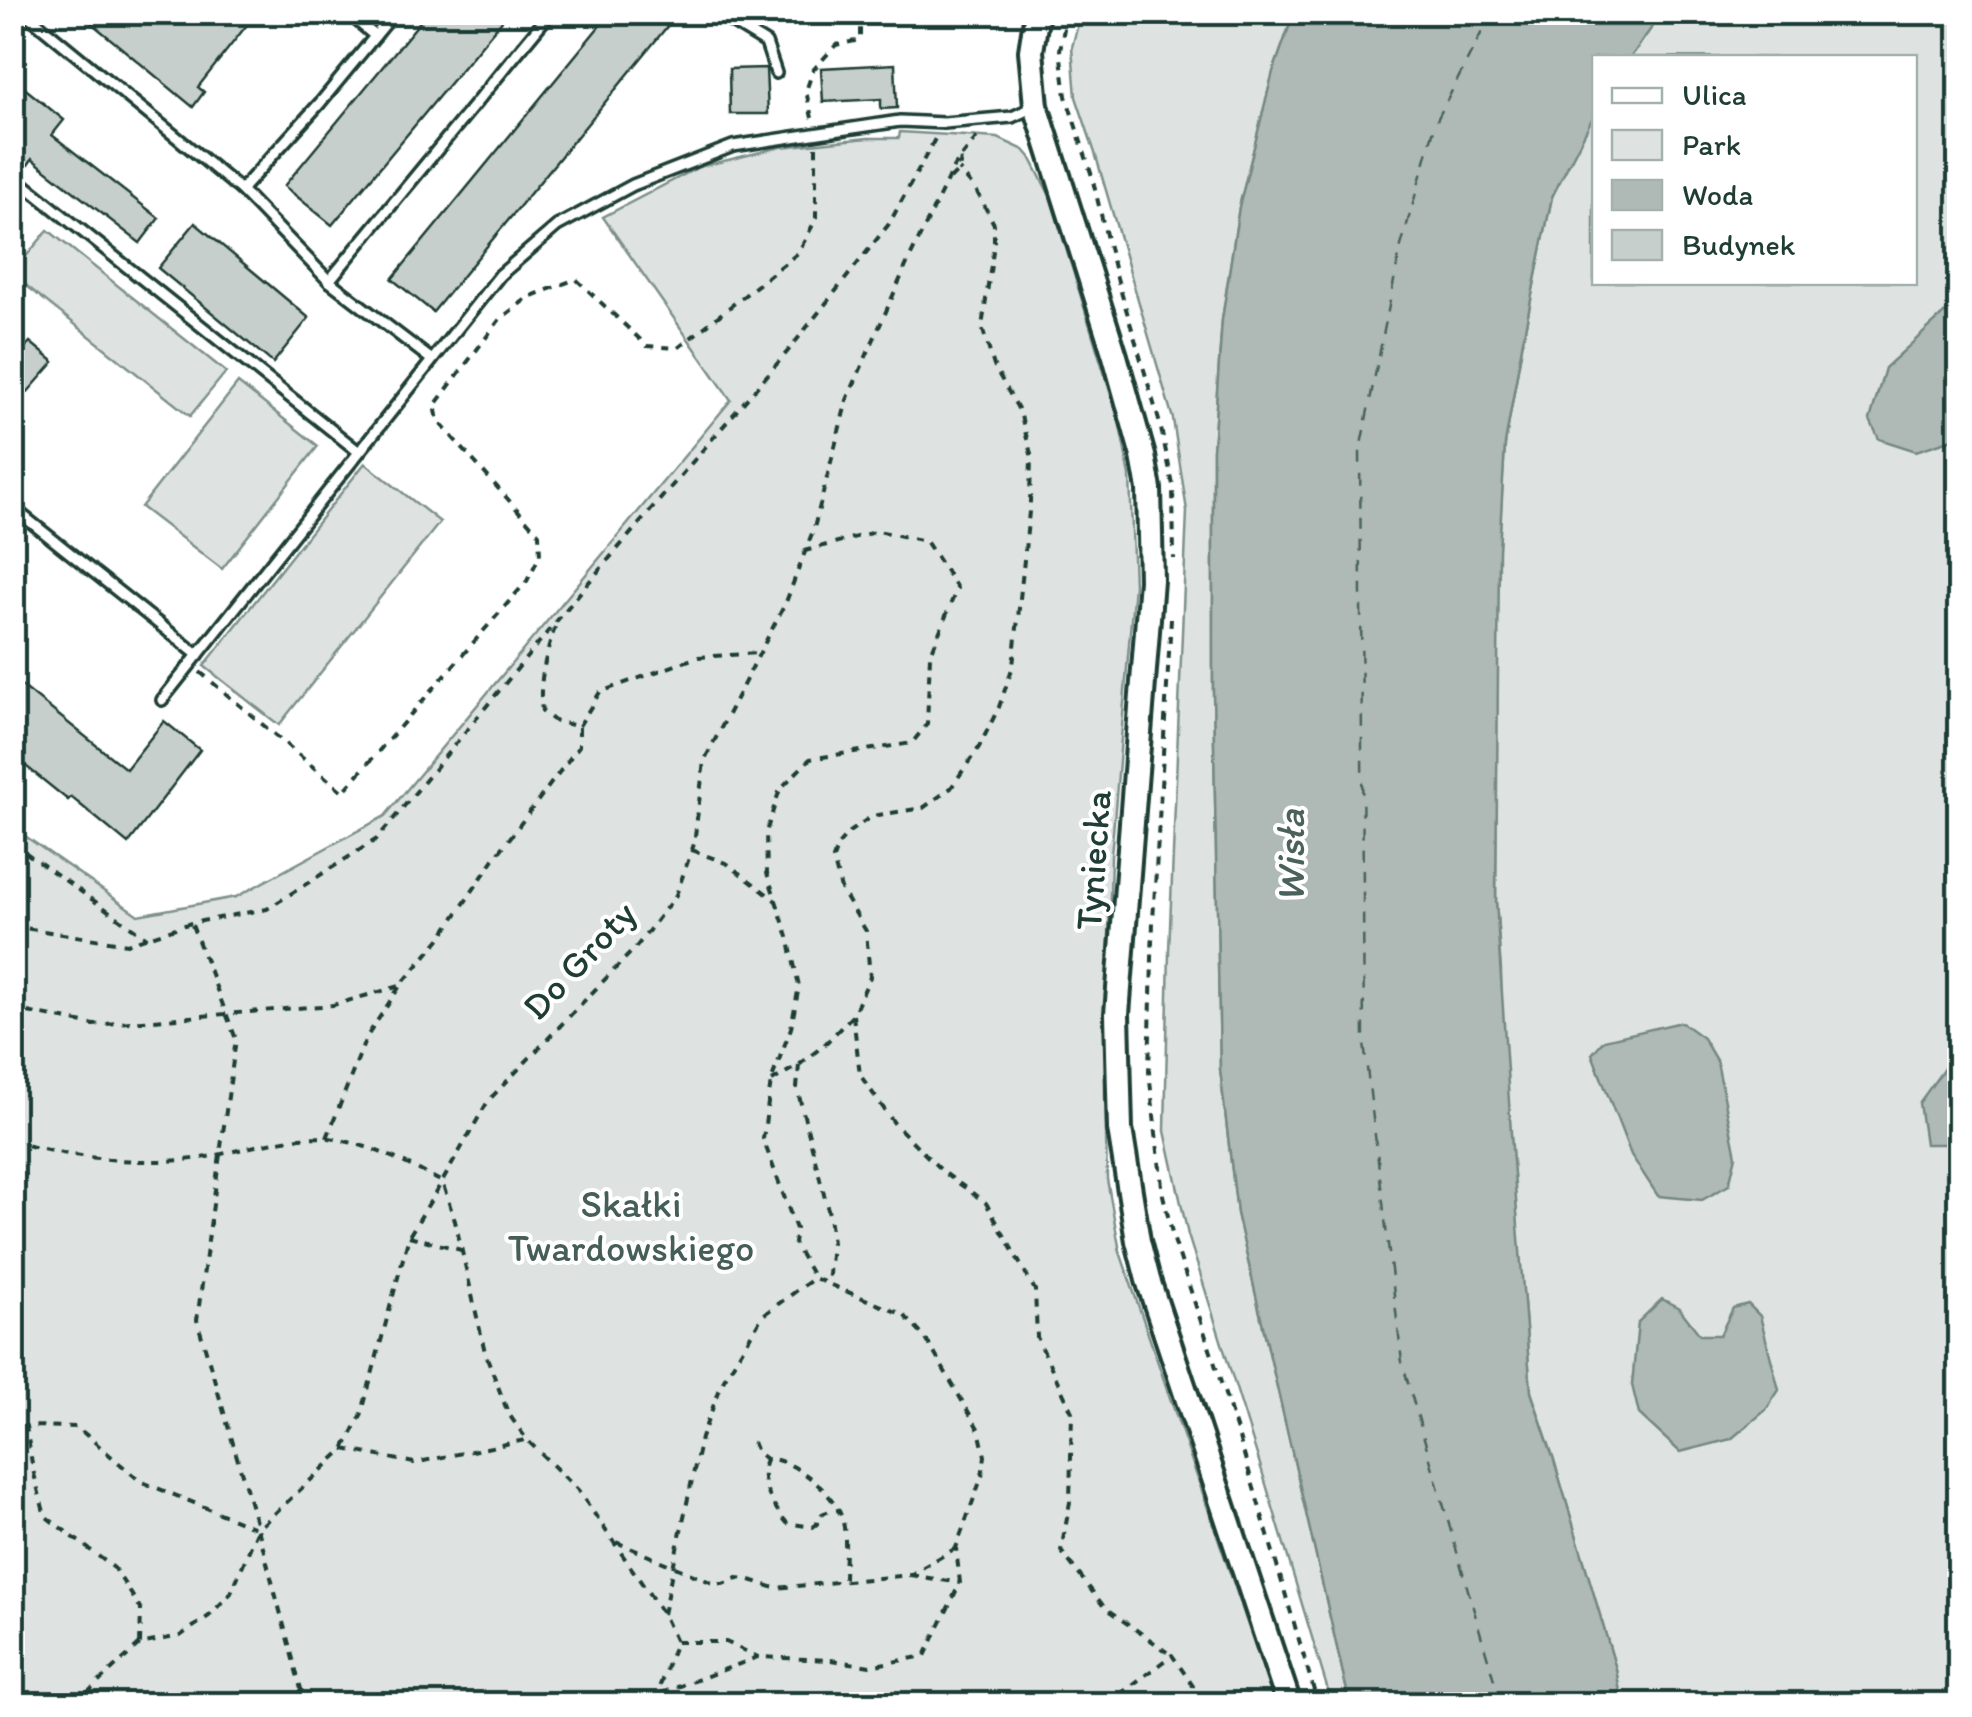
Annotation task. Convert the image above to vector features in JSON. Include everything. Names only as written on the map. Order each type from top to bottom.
[{"type":"street","name":"Tyniecka","points":[[1037,12],[1031,51],[1036,106],[1129,404],[1149,489],[1151,580],[1117,1014],[1120,1129],[1148,1280],[1289,1704]]},
{"type":"lane","points":[[24,12],[240,190],[330,281],[432,360]]},
{"type":"lane","points":[[347,12],[375,36]]},
{"type":"lane","points":[[240,190],[320,103],[395,12]]},
{"type":"lane","points":[[330,281],[552,12]]},
{"type":"lane","points":[[716,12],[766,44],[776,73]]},
{"type":"lane","points":[[162,700],[500,275],[557,226],[633,184],[733,146],[900,122],[1012,118],[1036,106]]},
{"type":"lane","points":[[12,175],[360,452]]},
{"type":"lane","points":[[12,507],[198,654]]},
{"type":"path","points":[[200,672],[343,792],[527,582],[540,555],[538,534],[438,421],[435,405],[500,319],[530,298],[576,279],[648,346],[678,348],[798,254],[816,219],[816,133],[806,91],[813,70],[836,45],[860,40],[860,12]]},
{"type":"path","points":[[1067,12],[1060,50],[1066,96],[1160,424],[1173,484],[1174,559]]},
{"type":"path","points":[[12,926],[127,944],[191,923],[267,910],[377,839],[788,351],[889,224],[944,123]]},
{"type":"path","name":"Do Groty","points":[[75,1704],[140,1644],[180,1636],[209,1616],[231,1593],[258,1529],[344,1449],[361,1416],[409,1236],[488,1101],[637,946],[676,894],[692,850],[704,761],[786,602],[814,528],[846,400],[953,168],[973,143]]},
{"type":"path","points":[[947,182],[959,170],[961,158]]},
{"type":"path","points":[[771,1081],[823,1046],[853,1015],[870,977],[866,931],[841,889],[833,859],[838,845],[872,816],[923,808],[951,788],[979,747],[1013,666],[1030,502],[1031,454],[1020,412],[994,366],[982,328],[994,224],[976,190],[959,170]]},
{"type":"path","points":[[676,1642],[726,1642],[758,1657],[870,1666],[925,1656],[960,1583],[956,1548],[982,1476],[985,1456],[979,1430],[926,1339],[904,1314],[814,1278],[794,1243],[796,1229],[762,1139],[771,1081],[790,1028],[799,986],[767,873],[766,832],[780,789],[810,759],[912,744],[927,724],[930,656],[957,588],[926,541],[878,531],[804,552]]},
{"type":"path","name":"Tyniecka","points":[[1172,615],[1153,921],[1149,1072],[1163,1196],[1318,1704]]},
{"type":"path","points":[[557,622],[544,662],[542,710],[556,722],[579,726]]},
{"type":"path","points":[[327,1138],[366,1038],[400,986],[440,939],[579,746],[579,726],[600,692],[698,657],[759,653]]},
{"type":"path","points":[[12,843],[147,938]]},
{"type":"path","points":[[692,850],[728,864],[776,901]]},
{"type":"path","points":[[191,923],[236,1039],[197,1320],[305,1704]]},
{"type":"path","points":[[12,1009],[94,1025],[334,1005],[400,986]]},
{"type":"path","points":[[853,1015],[860,1076],[894,1123],[942,1171],[986,1203],[1035,1290],[1038,1337],[1072,1412],[1070,1502],[1060,1551],[1105,1608],[1172,1655],[1193,1686],[1192,1704]]},
{"type":"path","points":[[799,1064],[797,1088],[829,1214],[832,1244],[828,1284]]},
{"type":"path","points":[[12,1141],[36,1148],[128,1160],[179,1160],[251,1146],[327,1138],[368,1146],[442,1182],[485,1352],[508,1413],[527,1440],[578,1490],[663,1614],[676,1642],[652,1704]]},
{"type":"path","points":[[409,1236],[461,1250]]},
{"type":"path","points":[[663,1614],[701,1438],[723,1381],[764,1315],[814,1278]]},
{"type":"path","points":[[12,1425],[77,1426],[140,1481],[258,1529]]},
{"type":"path","points":[[26,1426],[45,1516],[114,1568],[142,1609],[140,1644]]},
{"type":"path","points":[[344,1449],[414,1463],[527,1440]]},
{"type":"path","points":[[754,1442],[757,1452],[766,1459],[775,1458],[799,1470],[836,1502],[843,1522],[844,1580]]},
{"type":"path","points":[[766,1459],[762,1470],[765,1484],[786,1523],[813,1527],[821,1513],[839,1510]]},
{"type":"path","points":[[616,1542],[715,1584],[747,1578],[775,1588],[910,1575],[960,1583]]},
{"type":"path","points":[[910,1575],[956,1548]]},
{"type":"path","points":[[1107,1704],[1172,1655]]},
{"type":"path","points":[[656,1695],[758,1657]]},
{"type":"path","points":[[656,1695],[662,1704]]},
{"type":"green space","points":[[1617,12],[1959,13],[1959,1704],[1622,1704],[1616,1669],[1531,1392],[1502,1118],[1501,970],[1496,901],[1498,558],[1505,444],[1524,334],[1552,197],[1592,73],[1592,285],[1917,285],[1917,55],[1598,55]]},
{"type":"green space","points":[[1081,13],[1294,13],[1273,72],[1239,207],[1222,320],[1213,450],[1220,1069],[1237,1213],[1350,1704],[1332,1704],[1188,1235],[1165,1131],[1187,511],[1173,419],[1076,97],[1072,47]]},
{"type":"green space","name":"Skałki Twardowskiego","points":[[900,132],[998,138],[1030,157],[1050,196],[1119,421],[1130,476],[1134,585],[1111,856],[1105,1094],[1107,1179],[1120,1252],[1275,1704],[13,1704],[12,827],[138,915],[236,897],[385,816],[731,400],[603,217],[699,167],[781,147],[899,138]]},
{"type":"green space","points":[[48,230],[226,372],[190,416],[13,275]]},
{"type":"green space","points":[[238,383],[318,446],[222,569],[141,507]]},
{"type":"green space","points":[[365,463],[440,522],[279,725],[204,666]]},
{"type":"water","name":"Wisła","points":[[1294,13],[1662,13],[1632,55],[1592,55],[1592,119],[1552,197],[1524,334],[1505,444],[1499,551],[1496,901],[1531,1392],[1616,1669],[1622,1704],[1350,1704],[1237,1213],[1220,1069],[1213,450],[1222,320],[1239,207],[1273,72]]},
{"type":"water","points":[[1959,300],[1959,437],[1916,451],[1879,439],[1870,420],[1885,368]]},
{"type":"water","points":[[1681,1022],[1703,1038],[1717,1062],[1736,1156],[1729,1185],[1702,1200],[1658,1196],[1631,1155],[1592,1054],[1604,1040]]},
{"type":"water","points":[[1959,1036],[1959,1144],[1925,1144],[1919,1103],[1953,1056]]},
{"type":"water","points":[[1662,1299],[1679,1308],[1700,1335],[1720,1335],[1733,1308],[1748,1304],[1760,1316],[1779,1390],[1766,1410],[1731,1439],[1680,1452],[1639,1414],[1632,1385],[1638,1322]]},
{"type":"building","points":[[78,12],[239,12],[250,21],[198,87],[204,92],[193,107]]},
{"type":"building","points":[[428,12],[509,12],[332,225],[284,186]]},
{"type":"building","points":[[611,12],[679,12],[433,312],[392,279]]},
{"type":"building","points":[[895,64],[897,108],[881,109],[881,99],[823,102],[821,68]]},
{"type":"building","points":[[766,68],[768,114],[730,114],[729,69]]},
{"type":"building","points":[[12,78],[64,120],[52,135],[159,218],[140,243],[32,159],[28,165],[12,153]]},
{"type":"building","points":[[195,223],[309,318],[273,363],[158,268]]},
{"type":"building","points":[[30,342],[54,362],[12,410],[12,362]]},
{"type":"building","points":[[12,678],[126,769],[164,721],[200,750],[128,844],[12,755]]},
{"type":"ferry route","points":[[1492,12],[1436,122],[1401,246],[1360,450],[1364,1043],[1402,1362],[1501,1704]]}]
